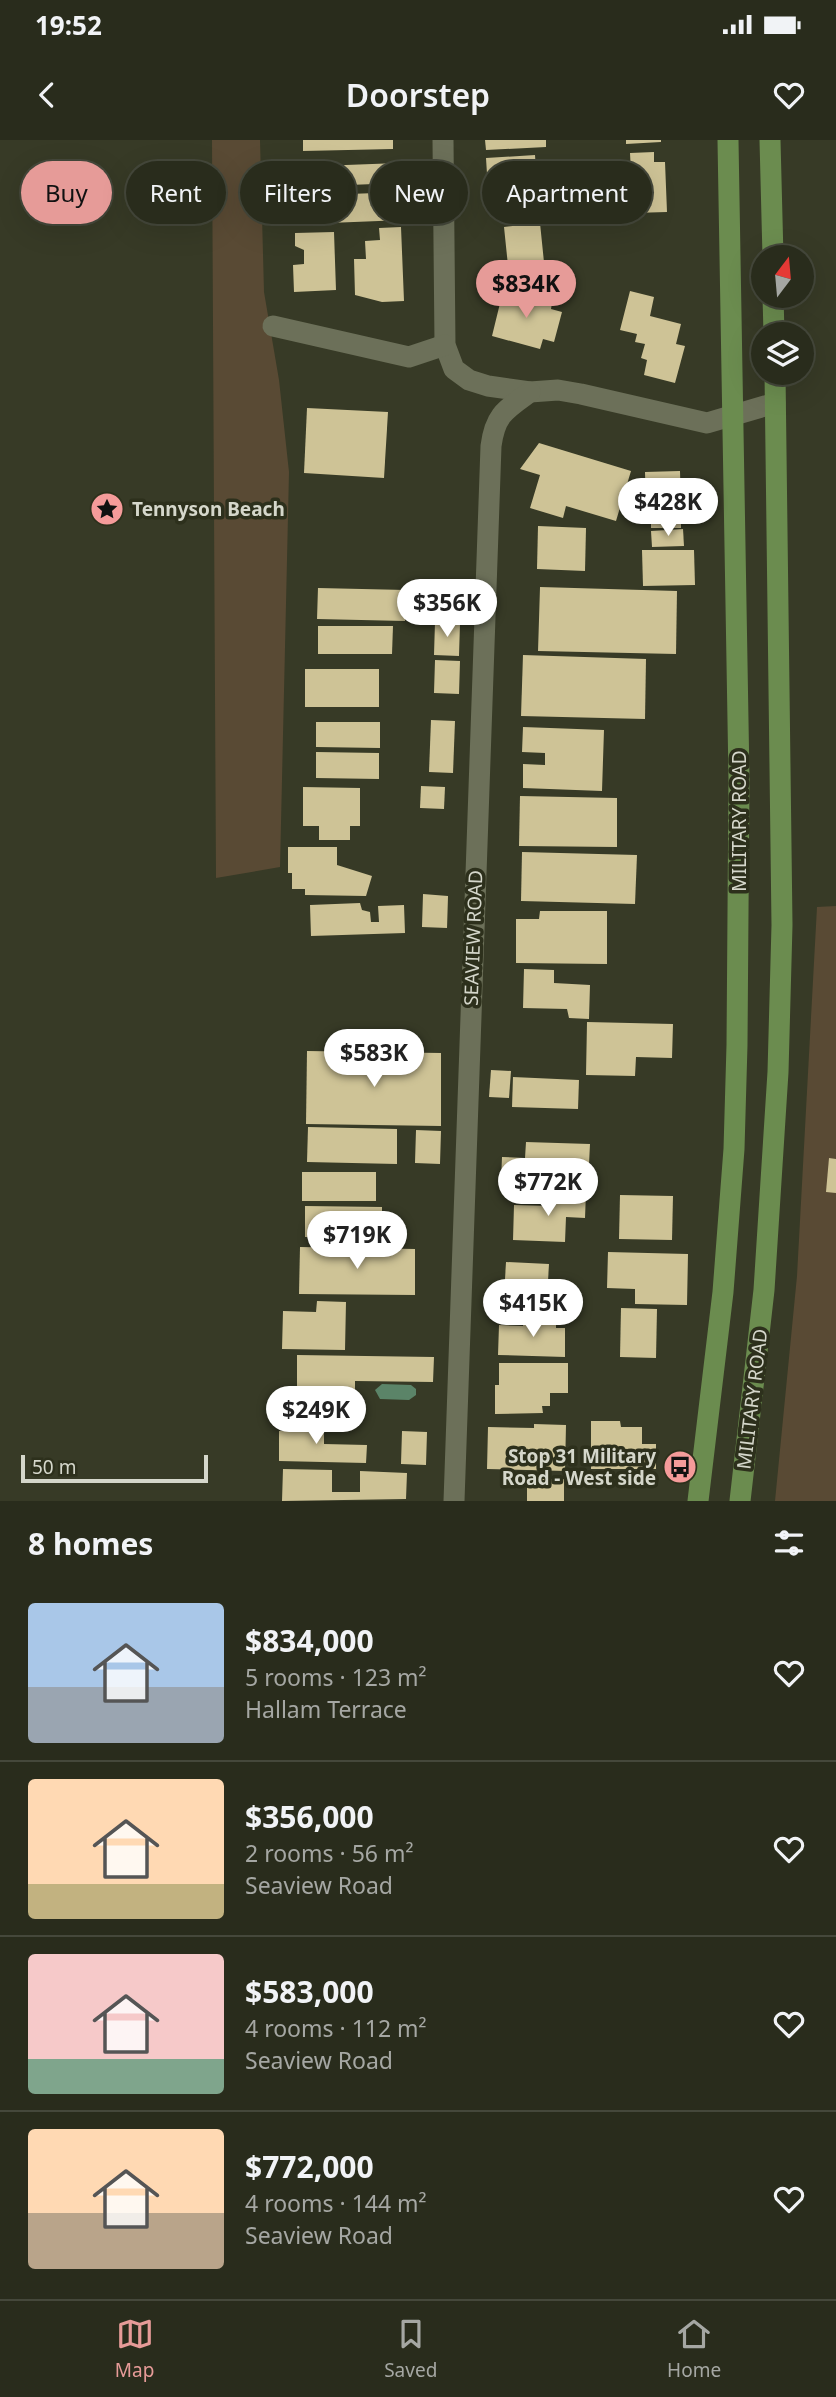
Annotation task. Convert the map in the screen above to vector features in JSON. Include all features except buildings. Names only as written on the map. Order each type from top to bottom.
[{"type":"main road","name":"MILITARY ROAD","points":[[698,1501],[723,1292],[734,1149],[739,900],[728,140]]},
{"type":"main road","points":[[770,140],[773,245]]},
{"type":"main road","name":"MILITARY ROAD","points":[[740,1501],[764,1290],[778,1072],[782,925],[775,385]]},
{"type":"street","points":[[443,140],[445,345],[454,369],[469,380],[530,392],[558,390],[581,394],[708,423],[775,403]]},
{"type":"street","points":[[273,326],[409,358],[445,345]]},
{"type":"street","name":"SEAVIEW ROAD","points":[[454,1501],[491,446],[494,425],[504,411],[530,392]]},
{"type":"shaded area","points":[[212,140],[260,140],[261,161],[240,161],[240,224],[262,224],[264,292],[279,380],[289,472],[280,867],[216,878],[212,224],[226,224],[226,161],[212,161]]},
{"type":"shaded area","points":[[836,906],[836,1501],[775,1501],[797,1276],[817,907]]},
{"type":"shaded area","points":[[382,1384],[411,1385],[416,1389],[416,1395],[409,1400],[380,1399],[375,1390]]},
{"type":"place","name":"Tennyson Beach","points":[[107,509]]},
{"type":"place","name":"Stop 31 Military Road - West side","points":[[680,1467]]}]
